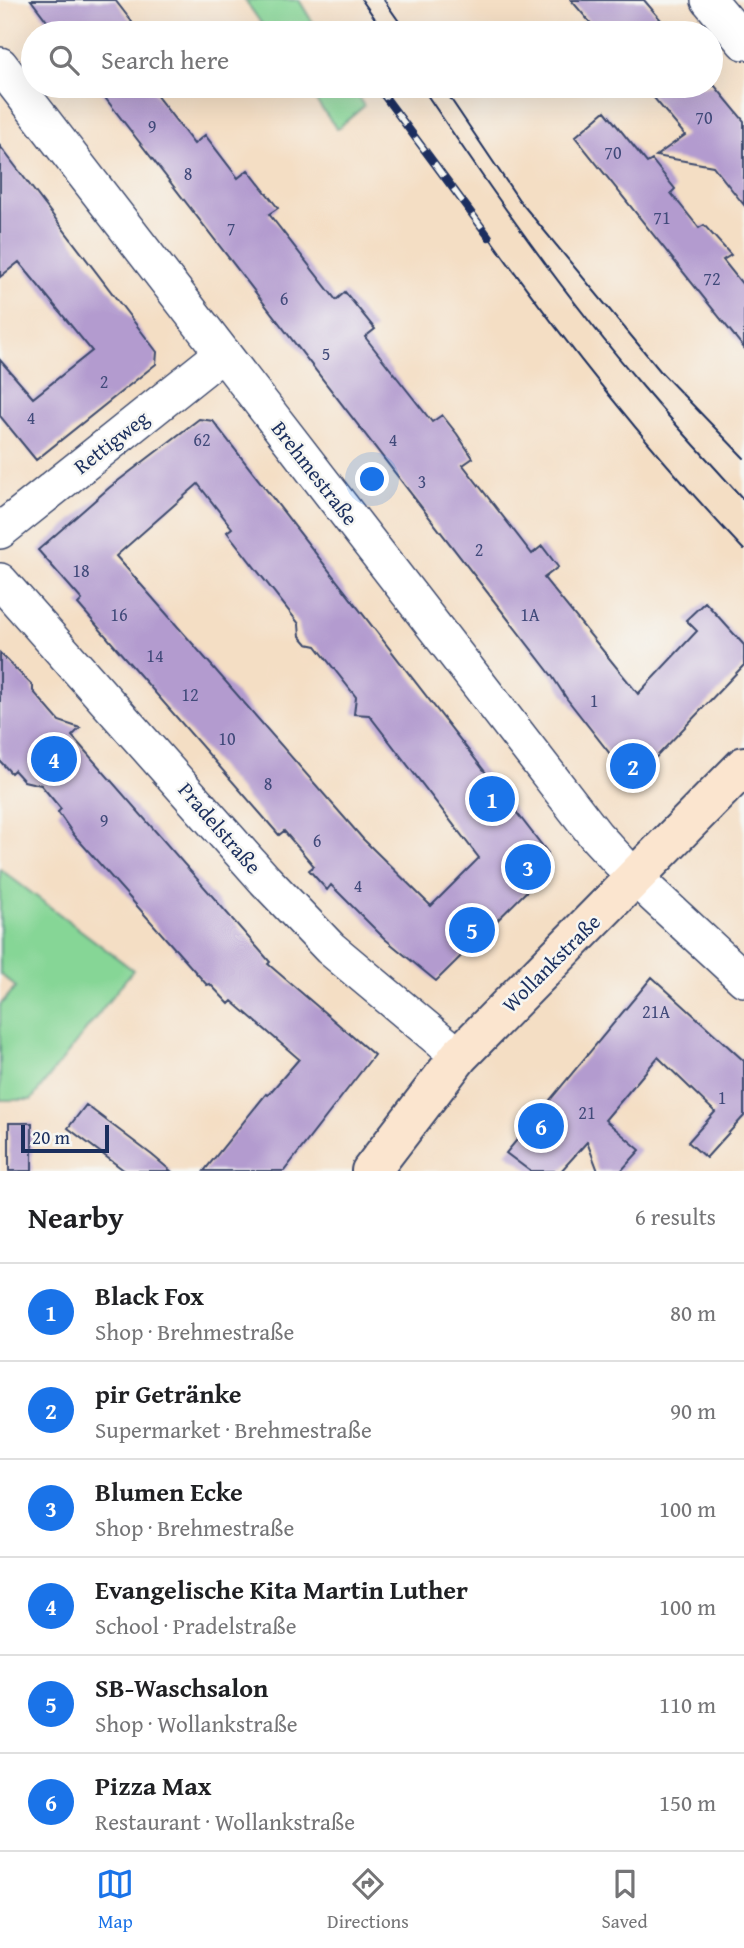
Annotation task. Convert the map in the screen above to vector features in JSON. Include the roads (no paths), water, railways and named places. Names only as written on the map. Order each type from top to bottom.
[{"type":"main road","name":"Wollankstraße","points":[[371,1171],[459,1056],[744,766]]},
{"type":"street","points":[[709,0],[744,42]]},
{"type":"street","name":"Brehmestraße","points":[[0,65],[21,92]]},
{"type":"street","name":"Brehmestraße","points":[[26,98],[596,836],[635,878],[744,979]]},
{"type":"street","name":"Rettigweg","points":[[0,531],[223,353]]},
{"type":"street","name":"Pradelstraße","points":[[0,581],[265,880],[330,948],[459,1056]]},
{"type":"tram line","points":[[362,0],[377,21]]},
{"type":"tram line","points":[[384,0],[399,21]]},
{"type":"tram line","points":[[429,98],[501,203],[585,316],[657,403],[744,500]]},
{"type":"tram line","points":[[450,98],[519,200],[661,372],[744,458]]},
{"type":"tram line","points":[[489,237],[611,398],[744,550]]},
{"type":"railway","points":[[386,98],[489,237]]},
{"type":"place","name":"Evangelische Kita Martin Luther","points":[[54,759]]},
{"type":"place","name":"pir Getränke","points":[[633,766]]},
{"type":"place","name":"Black Fox","points":[[492,799]]},
{"type":"place","name":"Blumen Ecke","points":[[528,867]]},
{"type":"place","name":"SB-Waschsalon","points":[[472,930]]},
{"type":"place","name":"Pizza Max","points":[[541,1126]]}]
